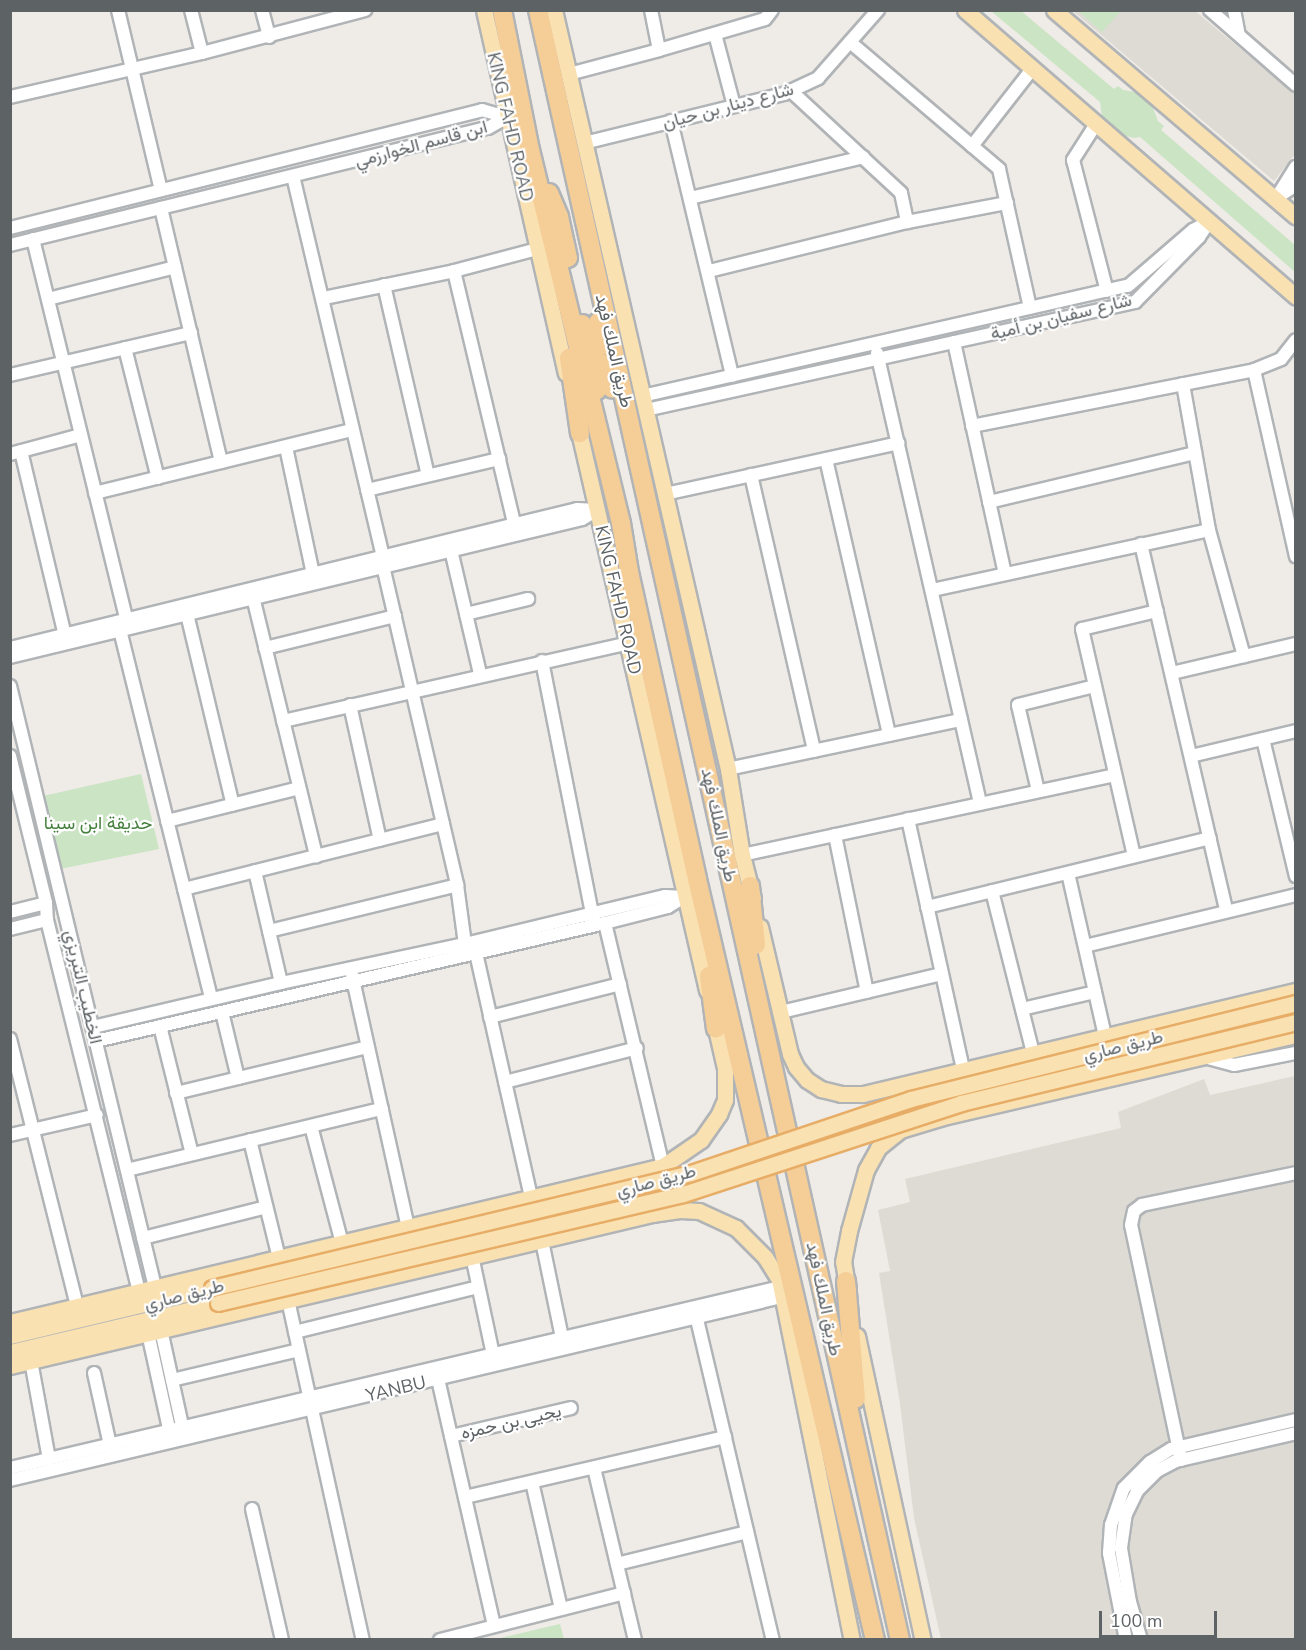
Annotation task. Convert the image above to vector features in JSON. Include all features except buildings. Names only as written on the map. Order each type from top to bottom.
[{"type":"highway","name":"طريق الملك فهد","points":[[538,10],[900,1640]]},
{"type":"highway","name":"طريق الملك فهد","points":[[502,11],[530,150],[621,523],[670,763],[875,1640]]},
{"type":"highway","points":[[530,150],[559,217],[586,339],[591,348],[598,348],[600,343],[598,325],[570,157]]},
{"type":"highway","points":[[555,255],[579,434]]},
{"type":"highway","points":[[621,523],[617,489],[594,377],[597,364],[603,364],[608,371],[648,531],[663,573]]},
{"type":"highway","points":[[697,879],[716,1029]]},
{"type":"highway","points":[[750,886],[765,1030]]},
{"type":"highway","points":[[846,1281],[863,1473]]},
{"type":"main road","name":"KING FAHD ROAD","points":[[11,1322],[663,1166],[690,1150],[719,1114],[726,1084],[716,1029],[684,897],[484,10]]},
{"type":"main road","name":"طريق الملك فهد","points":[[554,10],[728,769],[742,855],[790,1054],[807,1080],[821,1089],[841,1094],[863,1094],[1296,991]]},
{"type":"main road","points":[[965,10],[1296,297]]},
{"type":"main road","points":[[1054,10],[1296,217]]},
{"type":"main road","name":"طريق الملك فهد","points":[[613,578],[670,763]]},
{"type":"main road","name":"طريق صاري","points":[[11,1322],[212,1288],[691,1173],[911,1099],[1296,1003]]},
{"type":"main road","name":"طريق صاري","points":[[10,1352],[683,1194],[961,1103],[1296,1022]]},
{"type":"main road","points":[[922,1640],[843,1262],[849,1230],[867,1170],[878,1148],[900,1130],[943,1117],[1296,1035]]},
{"type":"main road","points":[[10,1366],[652,1214],[680,1210],[699,1211],[736,1228],[765,1257],[780,1287],[852,1640]]},
{"type":"street","points":[[118,10],[161,190]]},
{"type":"street","points":[[191,10],[202,53]]},
{"type":"street","points":[[262,10],[269,37]]},
{"type":"street","points":[[10,97],[269,37],[365,10]]},
{"type":"street","points":[[651,10],[659,50]]},
{"type":"street","points":[[568,74],[765,19],[772,10]]},
{"type":"street","name":"شارع دينار بن حيان","points":[[584,143],[791,91],[818,78],[878,10]]},
{"type":"street","points":[[1210,10],[1296,85]]},
{"type":"street","points":[[1234,10],[1239,35]]},
{"type":"street","points":[[715,34],[734,106]]},
{"type":"street","points":[[850,42],[999,169],[1030,308]]},
{"type":"street","points":[[972,146],[1033,68]]},
{"type":"street","points":[[791,91],[901,194],[907,222]]},
{"type":"street","name":"ابن قاسم الخوارزمي","points":[[10,228],[482,110],[507,117]]},
{"type":"street","name":"ابن قاسم الخوارزمي","points":[[10,245],[488,128],[507,117]]},
{"type":"street","points":[[671,122],[709,271],[732,376]]},
{"type":"street","points":[[1096,124],[1073,160],[1107,291]]},
{"type":"street","points":[[690,198],[862,157]]},
{"type":"street","points":[[1275,200],[1296,167]]},
{"type":"street","points":[[221,175],[226,192]]},
{"type":"street","points":[[293,176],[324,298],[352,430],[457,885],[465,944]]},
{"type":"street","points":[[1275,200],[1296,185]]},
{"type":"street","points":[[709,271],[907,222],[1007,203]]},
{"type":"street","points":[[161,208],[221,462]]},
{"type":"street","name":"شارع سفيان بن أمية","points":[[644,403],[732,376],[1128,286],[1193,230],[1209,222]]},
{"type":"street","name":"شارع سفيان بن أمية","points":[[644,403],[879,359],[1135,302],[1199,237],[1209,222]]},
{"type":"street","points":[[33,239],[95,493],[167,821],[211,999]]},
{"type":"street","points":[[324,298],[454,271],[537,249]]},
{"type":"street","points":[[48,299],[175,267]]},
{"type":"street","points":[[454,271],[516,530]]},
{"type":"street","points":[[384,285],[428,475]]},
{"type":"street","points":[[10,375],[191,333]]},
{"type":"street","points":[[972,426],[1254,370],[1281,358],[1296,340]]},
{"type":"street","points":[[954,342],[1005,573]]},
{"type":"street","points":[[874,344],[980,803]]},
{"type":"street","points":[[125,348],[158,478]]},
{"type":"street","points":[[1254,370],[1296,556]]},
{"type":"street","points":[[1183,384],[1209,530],[1244,656]]},
{"type":"street","points":[[95,493],[352,430]]},
{"type":"street","points":[[65,635],[16,452],[81,435]]},
{"type":"street","points":[[665,494],[898,443]]},
{"type":"street","points":[[286,447],[313,574]]},
{"type":"street","points":[[989,502],[1196,453]]},
{"type":"street","points":[[366,490],[499,459]]},
{"type":"street","points":[[826,459],[889,735]]},
{"type":"street","points":[[751,475],[814,751]]},
{"type":"street","points":[[10,648],[65,635],[188,614],[383,561],[516,530],[582,519],[597,510]]},
{"type":"street","points":[[10,657],[313,574],[451,550],[516,530]]},
{"type":"street","points":[[932,590],[1209,530]]},
{"type":"street","points":[[1141,544],[1226,910]]},
{"type":"street","points":[[451,550],[480,674]]},
{"type":"street","points":[[253,597],[316,856]]},
{"type":"street","points":[[466,614],[528,600]]},
{"type":"street","points":[[1134,856],[1082,629],[1157,611]]},
{"type":"street","points":[[188,614],[233,805]]},
{"type":"street","points":[[265,648],[395,616]]},
{"type":"street","points":[[283,721],[480,674],[628,643]]},
{"type":"street","points":[[1172,673],[1296,644]]},
{"type":"street","points":[[542,661],[597,920],[620,984],[637,1048],[663,1166]]},
{"type":"street","name":"الخطيب التبريزي","points":[[10,686],[155,1287]]},
{"type":"street","points":[[1038,791],[1018,705],[1095,686]]},
{"type":"street","points":[[350,705],[380,840]]},
{"type":"street","points":[[728,769],[961,720]]},
{"type":"street","points":[[1191,756],[1296,731]]},
{"type":"street","points":[[1263,739],[1296,876]]},
{"type":"street","name":"الخطيب التبريزي","points":[[10,756],[14,784],[46,903],[47,920],[139,1291]]},
{"type":"street","points":[[742,855],[1115,775]]},
{"type":"street","points":[[167,821],[299,788]]},
{"type":"street","points":[[908,819],[963,1070]]},
{"type":"street","points":[[184,889],[443,824]]},
{"type":"street","points":[[835,835],[867,992]]},
{"type":"street","points":[[927,907],[1210,838]]},
{"type":"street","points":[[255,871],[281,983]]},
{"type":"street","points":[[1068,873],[1105,1036]]},
{"type":"street","points":[[269,932],[457,885]]},
{"type":"street","points":[[992,891],[1033,1053]]},
{"type":"street","points":[[1085,946],[1226,910],[1296,895]]},
{"type":"street","points":[[96,1041],[476,953],[597,920],[665,896],[684,897]]},
{"type":"street","points":[[10,912],[46,903]]},
{"type":"street","points":[[10,929],[47,920]]},
{"type":"street","points":[[93,1028],[351,968],[597,920]]},
{"type":"street","points":[[476,953],[531,1197]]},
{"type":"street","points":[[351,968],[408,1227]]},
{"type":"street","points":[[781,1012],[942,974]]},
{"type":"street","points":[[490,1017],[620,984]]},
{"type":"street","points":[[1022,1009],[1095,992]]},
{"type":"street","points":[[222,1012],[238,1078]]},
{"type":"street","points":[[160,1026],[192,1154]]},
{"type":"street","points":[[10,1039],[77,1306]]},
{"type":"street","points":[[176,1093],[368,1047]]},
{"type":"street","points":[[505,1082],[637,1048]]},
{"type":"street","points":[[1203,1057],[1234,1065],[1296,1053]]},
{"type":"street","points":[[127,1170],[382,1108]]},
{"type":"street","points":[[10,1135],[97,1115]]},
{"type":"street","points":[[311,1126],[342,1243]]},
{"type":"street","points":[[250,1140],[279,1258]]},
{"type":"street","points":[[1179,1453],[1131,1225],[1134,1211],[1142,1205],[1296,1173]]},
{"type":"street","points":[[143,1238],[266,1207]]},
{"type":"street","points":[[542,1240],[562,1338]]},
{"type":"street","points":[[472,1256],[493,1355]]},
{"type":"street","points":[[295,1332],[478,1287]]},
{"type":"street","name":"YANBU","points":[[310,1403],[438,1379],[695,1312],[780,1287]]},
{"type":"street","points":[[288,1300],[363,1640]]},
{"type":"street","points":[[695,1312],[773,1640]]},
{"type":"street","name":"YANBU","points":[[10,1480],[171,1436],[562,1338],[695,1312]]},
{"type":"street","points":[[154,1332],[172,1380],[184,1433]]},
{"type":"street","points":[[154,1332],[171,1436]]},
{"type":"street","points":[[172,1380],[299,1350]]},
{"type":"street","points":[[31,1361],[49,1459]]},
{"type":"street","points":[[94,1373],[110,1445]]},
{"type":"street","points":[[438,1379],[494,1626]]},
{"type":"street","name":"يحيى بن حمزه","points":[[451,1436],[571,1408]]},
{"type":"street","points":[[1126,1640],[1109,1553],[1114,1514],[1124,1488],[1150,1462],[1296,1420]]},
{"type":"street","points":[[1141,1640],[1123,1565],[1123,1526],[1131,1500],[1144,1482],[1179,1453],[1296,1433]]},
{"type":"street","name":"YANBU","points":[[10,1468],[110,1445],[171,1436]]},
{"type":"street","points":[[465,1497],[725,1437]]},
{"type":"street","points":[[594,1468],[635,1640]]},
{"type":"street","points":[[532,1482],[561,1609]]},
{"type":"street","points":[[252,1509],[282,1640]]},
{"type":"street","points":[[617,1563],[747,1532]]},
{"type":"street","points":[[440,1640],[624,1593]]},
{"type":"shaded area","points":[[1073,11],[1195,11],[1295,94],[1295,154],[1274,181]]},
{"type":"shaded area","points":[[1295,1076],[1295,1639],[941,1639],[914,1518],[900,1404],[879,1273],[890,1271],[878,1210],[910,1202],[905,1179],[1121,1128],[1118,1112],[1204,1079],[1210,1095]]},
{"type":"green space","points":[[991,11],[1021,11],[1114,89],[1118,86],[1123,90],[1140,93],[1151,103],[1158,121],[1164,126],[1161,130],[1295,245],[1295,272],[1140,137],[1134,138],[1118,134],[1103,124],[1100,102]]},
{"type":"green space","points":[[1078,11],[1121,11],[1102,32]]},
{"type":"green space","name":"حديقة ابن سينا","points":[[141,774],[159,849],[60,869],[43,796]]},
{"type":"green space","points":[[560,1624],[564,1639],[496,1639]]}]
